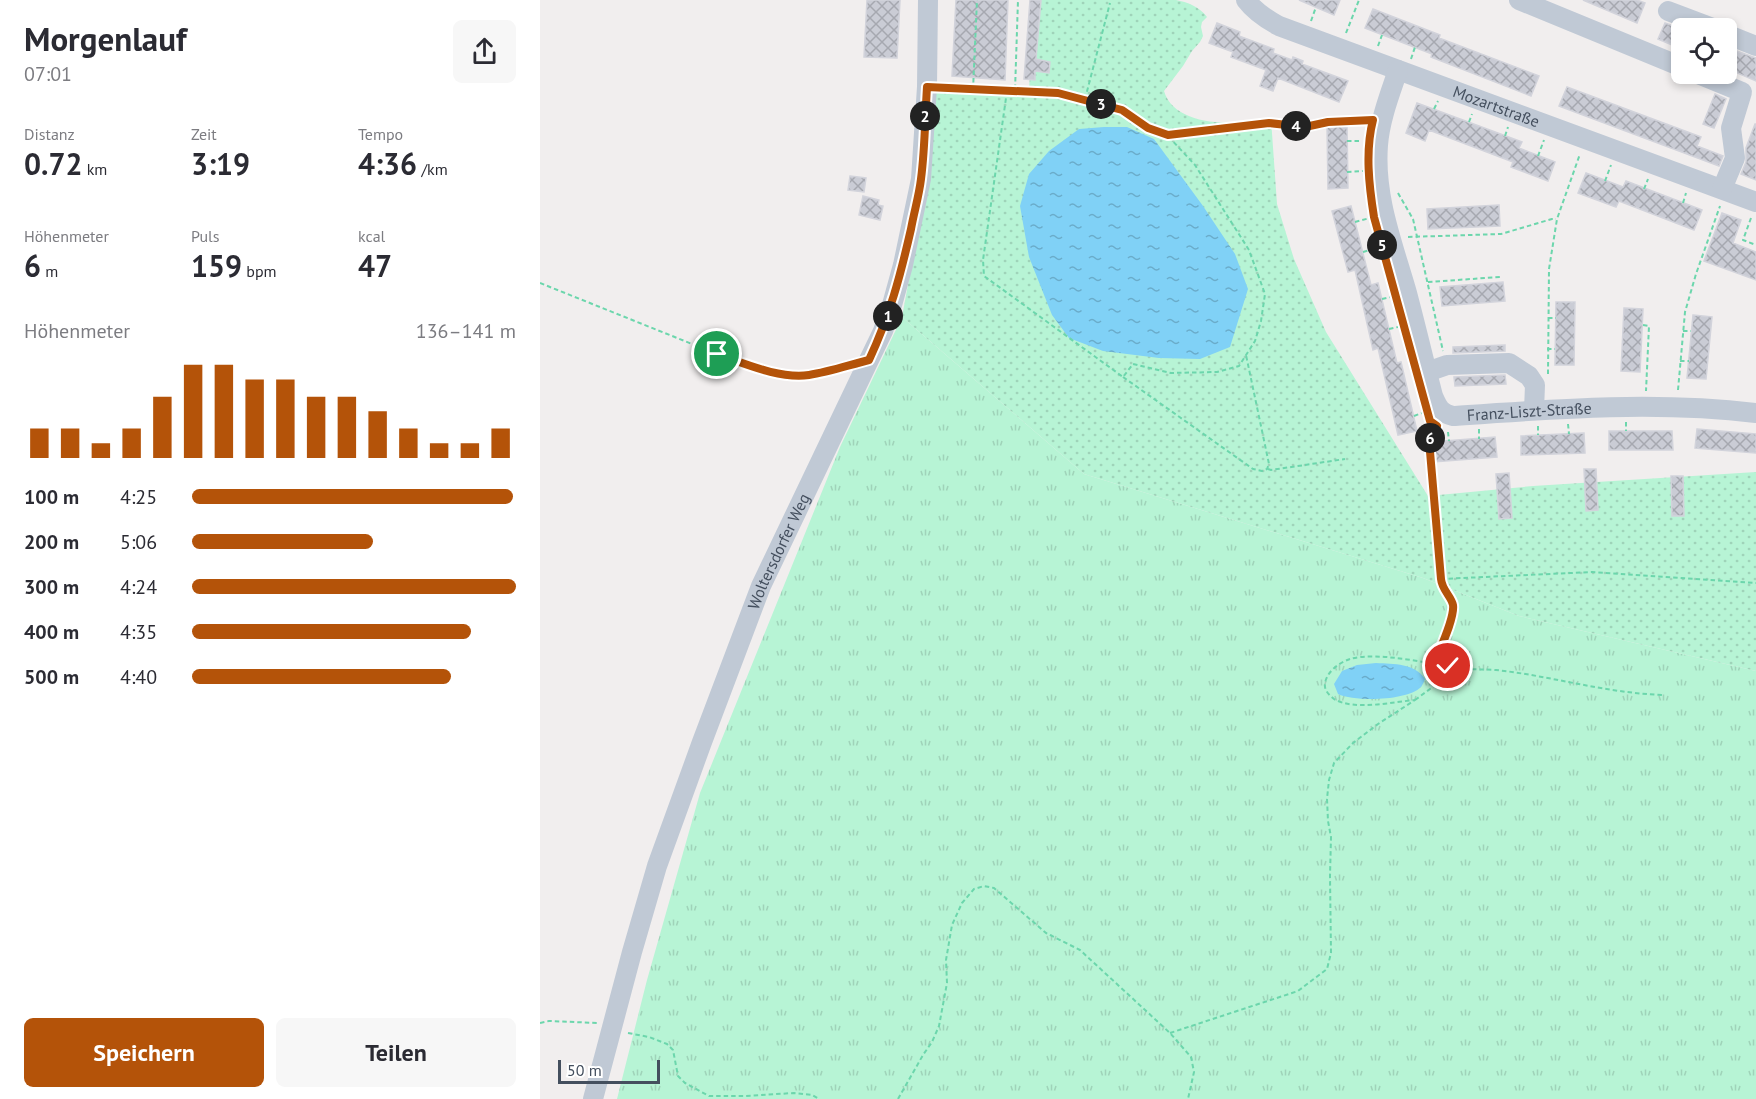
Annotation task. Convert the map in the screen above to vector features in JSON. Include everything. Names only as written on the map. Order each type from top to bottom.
[{"type":"street","name":"Woltersdorfer Weg","points":[[593,1099],[657,866],[761,586],[883,331],[892,305],[921,179],[927,87],[928,0]]},
{"type":"street","name":"Mozartstraße","points":[[1246,0],[1263,17],[1279,26],[1404,66],[1755,206]]},
{"type":"street","points":[[1519,0],[1671,62]]},
{"type":"street","points":[[1668,10],[1688,18]]},
{"type":"street","points":[[1737,38],[1756,46]]},
{"type":"street","name":"Franz-Liszt-Straße","points":[[1404,66],[1380,128],[1374,173],[1381,200],[1386,243],[1407,293],[1433,396],[1440,410],[1453,416],[1536,416],[1646,407],[1756,413]]},
{"type":"street","points":[[1722,84],[1742,92],[1731,128],[1735,158],[1723,193]]},
{"type":"street","points":[[1427,372],[1447,365],[1509,363],[1529,376],[1535,385],[1536,416]]},
{"type":"path","points":[[973,90],[977,0]]},
{"type":"path","points":[[1015,91],[1018,0]]},
{"type":"path","points":[[1344,38],[1359,0]]},
{"type":"path","points":[[1085,99],[1110,3]]},
{"type":"path","points":[[1310,25],[1316,7]]},
{"type":"path","points":[[1377,50],[1382,35]]},
{"type":"path","points":[[1404,66],[1415,47]]},
{"type":"path","points":[[927,87],[1048,92],[1085,99],[1122,110],[1148,128],[1168,135],[1269,123],[1305,127],[1328,122],[1373,120]]},
{"type":"path","points":[[1007,91],[983,260],[984,276],[1253,469],[1262,471],[1345,459]]},
{"type":"path","points":[[1538,156],[1547,132]]},
{"type":"path","points":[[1122,377],[1133,364],[1171,373],[1217,372],[1239,366],[1255,341],[1261,321],[1265,294],[1249,250],[1196,165],[1168,135]]},
{"type":"path","points":[[1347,141],[1370,140]]},
{"type":"path","points":[[1548,379],[1549,269],[1557,219],[1584,145]]},
{"type":"path","points":[[1605,181],[1614,157]]},
{"type":"path","points":[[1347,172],[1374,173],[1401,197],[1413,219],[1447,365]]},
{"type":"path","points":[[1677,407],[1685,312],[1723,193]]},
{"type":"path","points":[[1755,206],[1743,240],[1756,245]]},
{"type":"path","points":[[1355,222],[1374,217]]},
{"type":"path","points":[[1363,252],[1386,243],[1418,237],[1501,234],[1557,219]]},
{"type":"path","points":[[1481,227],[1482,234]]},
{"type":"path","points":[[1447,228],[1447,235]]},
{"type":"path","points":[[1428,282],[1500,277]]},
{"type":"path","points":[[1487,278],[1488,283]]},
{"type":"path","points":[[1456,280],[1456,285]]},
{"type":"path","points":[[540,283],[717,354],[786,375],[808,375],[869,360]]},
{"type":"path","points":[[1382,299],[1396,296]]},
{"type":"path","points":[[1548,318],[1556,318]]},
{"type":"path","points":[[1642,325],[1649,326],[1646,407]]},
{"type":"path","points":[[1389,329],[1404,326]]},
{"type":"path","points":[[1683,330],[1691,331]]},
{"type":"path","points":[[1547,348],[1555,348]]},
{"type":"path","points":[[1246,354],[1269,464],[1267,469]]},
{"type":"path","points":[[1641,356],[1647,356]]},
{"type":"path","points":[[1680,361],[1689,362]]},
{"type":"path","points":[[1413,416],[1428,412]]},
{"type":"path","points":[[1536,416],[1538,435]]},
{"type":"path","points":[[1625,419],[1626,431]]},
{"type":"path","points":[[1568,421],[1569,434]]},
{"type":"path","points":[[1432,423],[1438,426],[1429,440],[1441,586],[1453,603],[1452,615],[1434,664]]},
{"type":"path","points":[[1448,426],[1449,441]]},
{"type":"path","points":[[1441,579],[1592,572],[1756,583]]},
{"type":"path","points":[[1415,700],[1353,705],[1332,698],[1326,692],[1325,684],[1328,675],[1339,664],[1350,659],[1381,658],[1472,670],[1496,670],[1627,693],[1663,695]]},
{"type":"path","points":[[1170,1033],[1298,991],[1327,969],[1331,953],[1331,846],[1327,799],[1334,763],[1353,743],[1434,686],[1472,670]]},
{"type":"path","points":[[898,1099],[939,1026],[947,983],[946,960],[952,925],[962,903],[974,889],[984,886],[994,888],[1046,933],[1080,950],[1170,1033],[1191,1057],[1194,1072],[1188,1099]]},
{"type":"path","points":[[540,1023],[549,1021],[594,1022],[667,1044],[673,1050],[678,1076],[685,1083],[709,1096],[794,1093],[812,1095],[819,1099]]},
{"type":"green space","points":[[1035,0],[1176,0],[1201,10],[1207,17],[1202,22],[1203,36],[1200,42],[1164,91],[1171,103],[1181,112],[1210,122],[1227,123],[1271,119],[1277,204],[1294,259],[1326,332],[1428,496],[1533,486],[1756,472],[1756,671],[1519,616],[1423,578],[1084,474],[902,317],[923,203],[927,87],[973,90],[1029,89]]},
{"type":"green space","points":[[902,317],[1084,474],[1423,578],[1519,616],[1756,671],[1756,1099],[617,1099],[647,980],[700,793],[840,447]]},
{"type":"water","points":[[1127,127],[1154,139],[1235,254],[1248,289],[1230,347],[1200,359],[1159,358],[1103,351],[1069,338],[1052,315],[1029,257],[1020,206],[1029,174],[1049,151],[1079,129]]},
{"type":"water","points":[[1376,663],[1410,667],[1421,674],[1425,680],[1414,692],[1381,699],[1346,697],[1338,694],[1334,684],[1342,671],[1357,665]]},
{"type":"building","points":[[867,0],[900,0],[897,58],[864,57]]},
{"type":"building","points":[[956,0],[1008,0],[1005,80],[952,76]]},
{"type":"building","points":[[1030,0],[1041,0],[1036,59],[1050,62],[1049,73],[1035,71],[1035,80],[1024,79]]},
{"type":"building","points":[[1299,0],[1340,0],[1334,15]]},
{"type":"building","points":[[1583,0],[1637,0],[1645,3],[1637,23]]},
{"type":"building","points":[[1373,9],[1440,35],[1439,38],[1539,76],[1531,96],[1431,57],[1432,54],[1365,28]]},
{"type":"building","points":[[1217,23],[1240,32],[1239,36],[1274,49],[1273,53],[1292,60],[1293,57],[1303,61],[1302,64],[1348,81],[1339,102],[1278,78],[1273,91],[1260,86],[1266,70],[1231,57],[1233,52],[1209,43]]},
{"type":"building","points":[[1665,23],[1671,25],[1671,44],[1658,39]]},
{"type":"building","points":[[1737,51],[1756,58],[1756,81],[1737,73]]},
{"type":"building","points":[[1567,87],[1701,137],[1697,146],[1723,156],[1719,166],[1559,106]]},
{"type":"building","points":[[1715,94],[1726,99],[1714,128],[1703,124]]},
{"type":"building","points":[[1417,103],[1522,142],[1519,148],[1555,162],[1548,181],[1511,167],[1513,162],[1429,130],[1425,141],[1406,133]]},
{"type":"building","points":[[1347,124],[1348,188],[1328,189],[1327,125]]},
{"type":"building","points":[[1755,124],[1756,180],[1741,174],[1746,162],[1746,148]]},
{"type":"building","points":[[1586,173],[1623,187],[1626,181],[1702,210],[1694,230],[1619,201],[1616,207],[1578,193]]},
{"type":"building","points":[[850,176],[866,178],[864,192],[848,190]]},
{"type":"building","points":[[863,196],[879,200],[878,205],[883,206],[880,220],[859,215]]},
{"type":"building","points":[[1499,205],[1500,226],[1428,229],[1427,209]]},
{"type":"building","points":[[1351,206],[1371,285],[1378,283],[1397,363],[1401,362],[1417,431],[1398,435],[1378,348],[1373,350],[1355,270],[1348,272],[1332,211]]},
{"type":"building","points":[[1722,213],[1741,220],[1733,243],[1756,252],[1756,280],[1704,261]]},
{"type":"building","points":[[1503,282],[1505,301],[1442,306],[1440,287]]},
{"type":"building","points":[[1556,302],[1575,302],[1574,365],[1555,365]]},
{"type":"building","points":[[1624,308],[1643,309],[1640,372],[1621,371]]},
{"type":"building","points":[[1693,315],[1712,317],[1706,379],[1687,378]]},
{"type":"building","points":[[1505,345],[1505,351],[1453,353],[1453,347]]},
{"type":"building","points":[[1505,375],[1506,384],[1455,386],[1454,377]]},
{"type":"building","points":[[1697,429],[1756,434],[1756,453],[1695,448]]},
{"type":"building","points":[[1609,431],[1672,431],[1673,450],[1609,450]]},
{"type":"building","points":[[1584,433],[1585,453],[1521,455],[1521,436]]},
{"type":"building","points":[[1495,437],[1497,457],[1433,462],[1432,442]]},
{"type":"building","points":[[1584,469],[1596,469],[1598,510],[1586,511]]},
{"type":"building","points":[[1509,473],[1512,518],[1499,519],[1496,474]]},
{"type":"building","points":[[1671,476],[1683,476],[1684,516],[1672,516]]},
{"type":"route","points":[[717,354],[786,375],[808,375],[869,360],[883,331],[903,265],[921,179],[927,87],[1058,93],[1122,110],[1148,128],[1168,135],[1269,123],[1305,127],[1328,122],[1373,120],[1369,155],[1370,190],[1374,217],[1430,421],[1437,426],[1429,440],[1441,586],[1453,603],[1452,615],[1434,664],[1448,666]]}]
